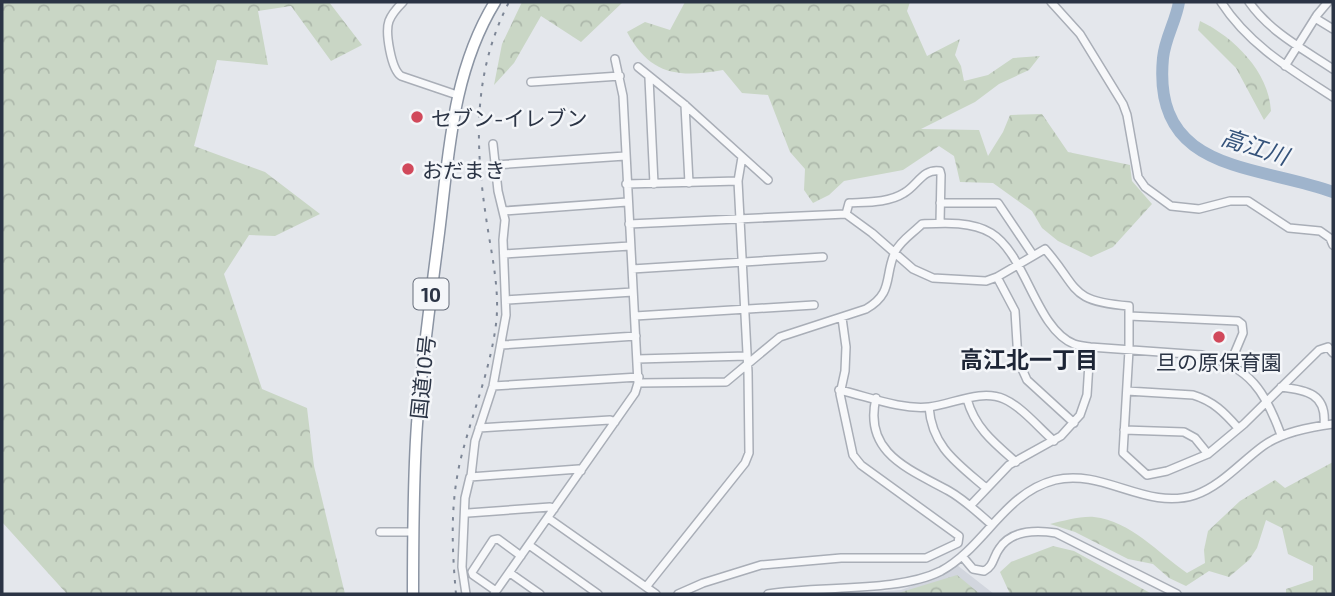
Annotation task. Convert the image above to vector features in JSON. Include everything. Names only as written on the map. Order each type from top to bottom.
[{"type":"highway","name":"国道10号","points":[[413,594],[413,532],[421,386],[457,95],[474,43],[495,2]]},
{"type":"street","points":[[403,2],[390,18],[387,27],[395,71],[401,76],[457,95]]},
{"type":"street","points":[[1051,2],[1080,34],[1123,104],[1138,177],[1146,187],[1171,206],[1185,209],[1199,209],[1230,201],[1248,201],[1289,228],[1320,231],[1330,238],[1333,245]]},
{"type":"street","points":[[1221,2],[1243,32],[1285,66],[1333,97]]},
{"type":"street","points":[[1249,2],[1270,26],[1297,47],[1333,69]]},
{"type":"street","points":[[1285,66],[1328,2]]},
{"type":"street","points":[[1315,18],[1333,29]]},
{"type":"street","points":[[521,556],[498,539],[493,540],[472,572],[473,575],[495,593],[510,573],[635,393],[639,380],[620,76],[615,58]]},
{"type":"street","points":[[638,67],[685,105],[768,180]]},
{"type":"street","points":[[531,82],[620,76]]},
{"type":"street","points":[[649,78],[654,184]]},
{"type":"street","points":[[685,105],[689,183]]},
{"type":"street","points":[[467,594],[462,567],[465,498],[471,476],[474,444],[493,386],[506,318],[505,220],[493,144]]},
{"type":"street","points":[[495,165],[625,156]]},
{"type":"street","points":[[646,587],[747,460],[749,453],[748,365],[738,181],[742,157]]},
{"type":"street","points":[[846,214],[849,203],[895,198],[906,192],[925,173],[933,170],[940,171],[941,175],[940,223]]},
{"type":"street","points":[[626,184],[738,181]]},
{"type":"street","points":[[503,211],[627,202]]},
{"type":"street","points":[[940,203],[998,202],[1033,255]]},
{"type":"street","points":[[629,224],[846,214],[913,269],[933,278],[986,281],[1045,249],[1085,299],[1129,306],[1123,453],[1147,475],[1167,471],[1208,454],[1319,350],[1328,347],[1333,354]]},
{"type":"street","points":[[493,386],[639,380],[726,382],[779,337],[866,309],[881,296],[889,283],[894,253],[901,244],[922,224],[940,223],[979,228],[990,232],[1004,243],[1056,329],[1073,344],[1202,355],[1242,371],[1268,400],[1282,435]]},
{"type":"street","points":[[504,254],[630,246]]},
{"type":"street","points":[[632,269],[823,257]]},
{"type":"street","points":[[997,277],[1015,311],[1018,360],[1027,380],[1074,422]]},
{"type":"street","points":[[506,300],[633,292]]},
{"type":"street","points":[[635,316],[814,305]]},
{"type":"street","points":[[1129,316],[1238,321],[1242,324],[1243,333],[1230,364]]},
{"type":"street","points":[[678,594],[703,583],[761,565],[841,558],[926,558],[958,543],[959,536],[861,465],[853,455],[839,390],[845,371],[846,346],[842,318]]},
{"type":"street","points":[[501,345],[636,337]]},
{"type":"street","points":[[970,506],[1001,472],[1054,441],[1074,422],[1085,405],[1090,347]]},
{"type":"street","points":[[638,359],[747,356]]},
{"type":"street","points":[[1281,387],[1318,397],[1322,403],[1324,425]]},
{"type":"street","points":[[839,390],[911,406],[929,407],[989,395],[1004,399],[1054,441]]},
{"type":"street","points":[[1127,391],[1193,395],[1220,408],[1238,428]]},
{"type":"street","points":[[876,398],[872,422],[878,438],[892,456],[911,472],[949,491],[992,525]]},
{"type":"street","points":[[967,399],[973,418],[981,431],[1016,461]]},
{"type":"street","points":[[929,407],[930,422],[937,441],[986,488]]},
{"type":"street","points":[[479,428],[610,420],[615,422]]},
{"type":"street","points":[[768,594],[895,584],[919,579],[939,572],[962,556],[1016,499],[1037,485],[1058,479],[1084,478],[1146,497],[1176,499],[1195,495],[1214,486],[1265,444],[1282,435],[1333,424]]},
{"type":"street","points":[[1124,430],[1184,432],[1195,438],[1208,454]]},
{"type":"street","points":[[471,476],[581,471]]},
{"type":"street","points":[[468,513],[550,507],[554,509]]},
{"type":"street","points":[[548,518],[656,594]]},
{"type":"street","points":[[962,556],[973,569],[984,571],[992,565],[998,550],[1011,538],[1036,530],[1046,531],[1092,550],[1177,594]]},
{"type":"street","points":[[380,532],[413,532]]},
{"type":"street","points":[[529,545],[598,594]]},
{"type":"street","points":[[510,573],[540,594]]},
{"type":"shaded area","points":[[957,565],[994,594],[847,594],[901,590]]},
{"type":"green space","points":[[2,2],[329,2],[362,45],[331,61],[291,6],[258,11],[268,65],[217,60],[194,146],[265,172],[320,214],[275,236],[249,235],[224,274],[262,389],[307,408],[314,466],[345,594],[67,594],[2,522]]},
{"type":"green space","points":[[522,2],[623,2],[581,42],[541,16],[514,63],[494,85],[502,44]]},
{"type":"green space","points":[[685,2],[910,2],[907,11],[927,56],[960,39],[955,55],[964,81],[988,75],[1013,58],[1040,56],[1029,70],[999,84],[975,102],[921,129],[979,130],[988,156],[1010,115],[1042,114],[1068,152],[1130,165],[1132,181],[1152,204],[1113,247],[1091,257],[1058,241],[1042,228],[1032,211],[993,183],[960,182],[954,156],[939,146],[903,170],[844,181],[829,195],[813,203],[804,190],[805,169],[790,152],[768,95],[742,93],[723,70],[679,73],[667,70],[645,57],[627,32],[645,22],[670,30]]},
{"type":"green space","points":[[1200,21],[1237,46],[1257,70],[1269,97],[1271,111],[1264,120],[1236,68],[1198,30]]},
{"type":"green space","points":[[1333,462],[1333,594],[1286,594],[1286,589],[1313,580],[1313,566],[1288,554],[1282,528],[1266,520],[1257,548],[1249,560],[1229,577],[1209,571],[1186,586],[1169,578],[1153,564],[1128,559],[1075,532],[1050,524],[1083,517],[1107,520],[1132,531],[1187,573],[1205,563],[1204,550],[1208,531],[1240,501],[1275,480],[1285,488]]},
{"type":"green space","points":[[1053,546],[1074,551],[1152,594],[1010,594],[1000,572],[1011,562]]},
{"type":"green space","points":[[957,575],[980,594],[895,594]]},
{"type":"waterway","name":"高江川","points":[[1179,2],[1163,58],[1164,96],[1174,124],[1191,144],[1215,158],[1242,168],[1333,192]]},
{"type":"railway","points":[[456,594],[453,528],[457,478],[489,359],[497,312],[495,274],[480,167],[480,111],[488,56],[509,2]]},
{"type":"place","name":"セブン-イレブン","points":[[417,117]]},
{"type":"place","name":"おだまき","points":[[408,169]]},
{"type":"place","name":"旦の原保育園","points":[[1219,337]]},
{"type":"district","name":"高江北一丁目","points":[[1029,359]]}]
